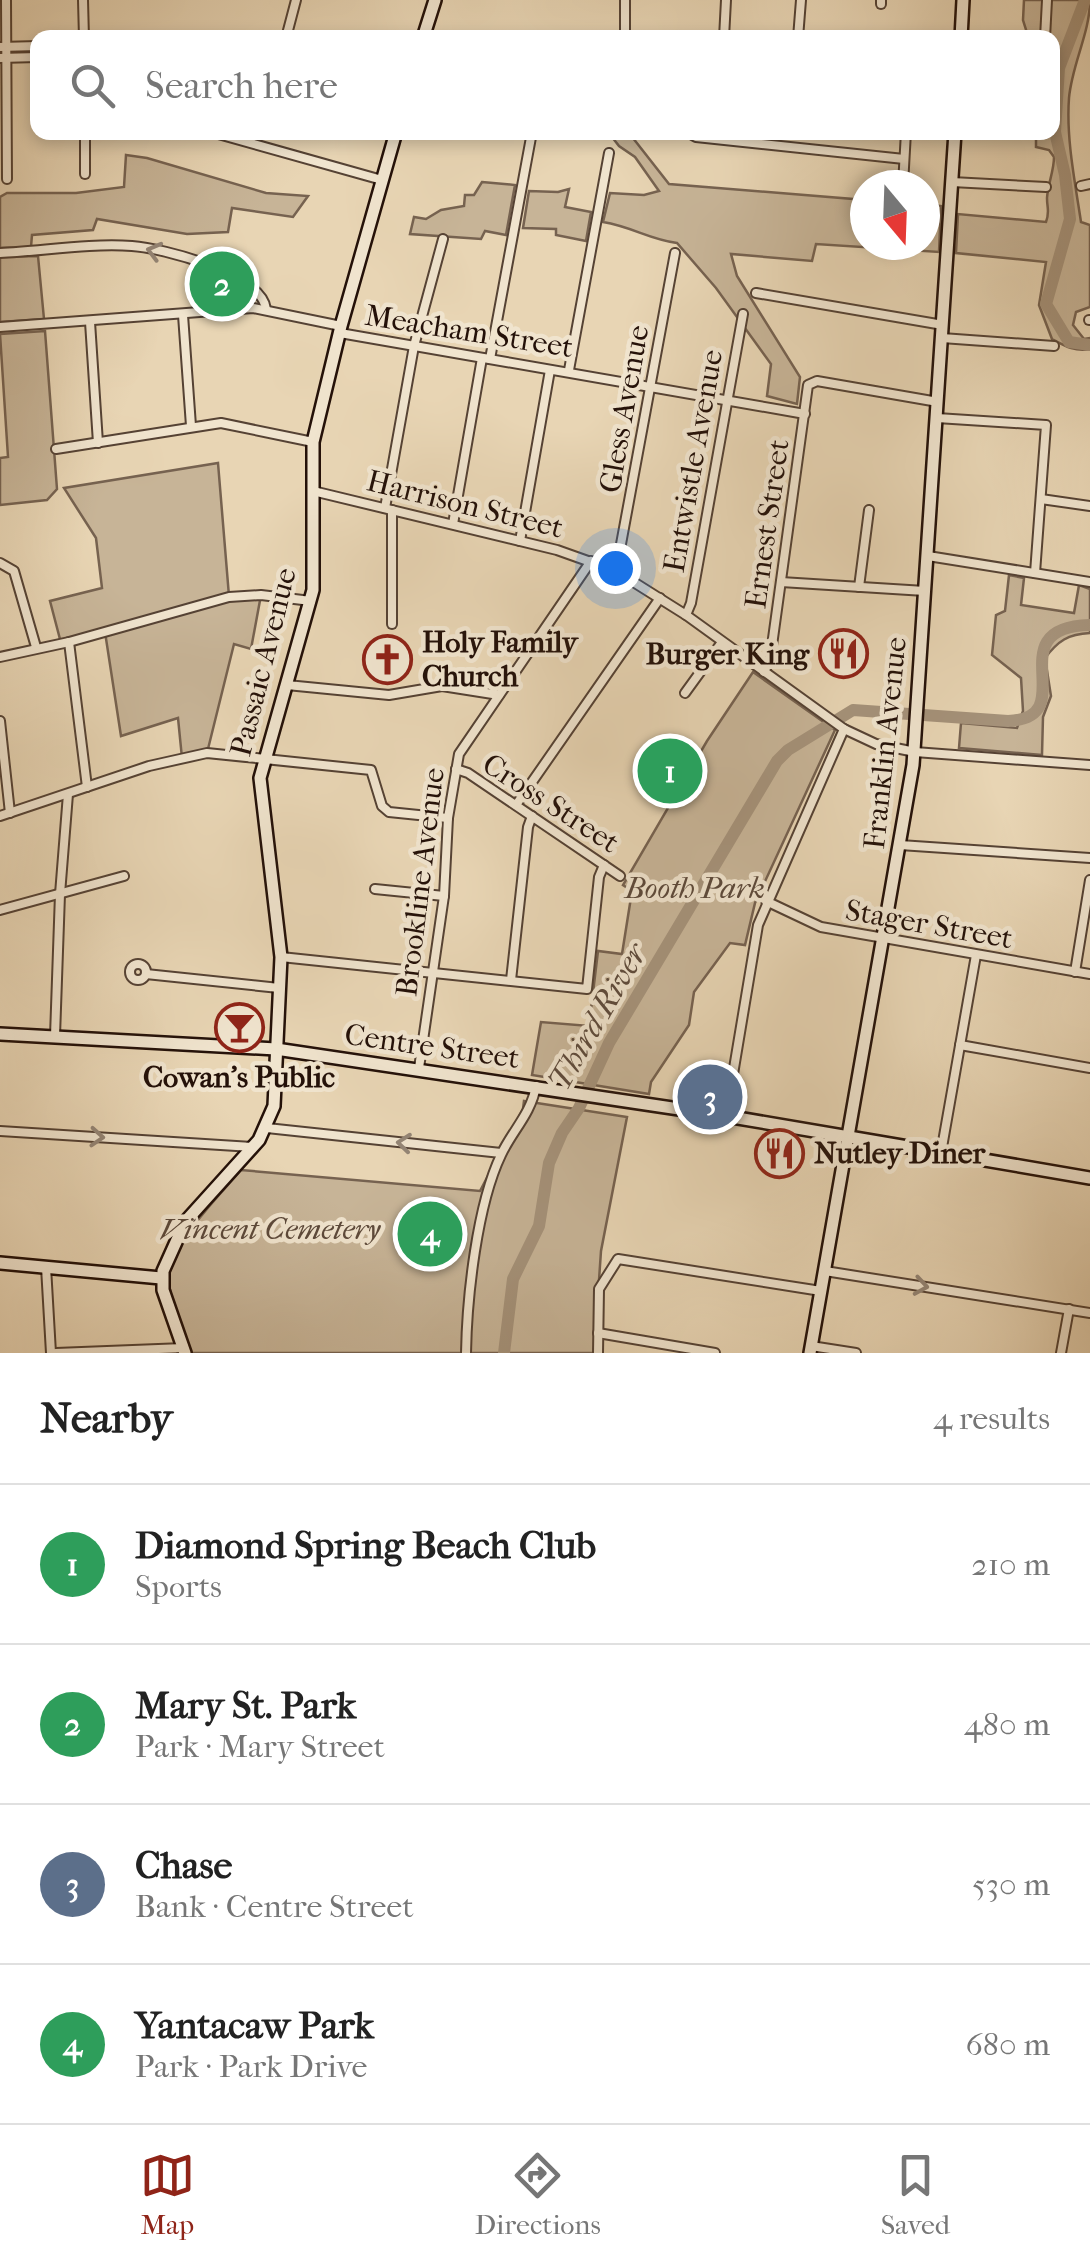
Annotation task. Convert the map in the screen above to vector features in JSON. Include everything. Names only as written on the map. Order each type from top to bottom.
[{"type":"street","points":[[6,0],[6,179]]},
{"type":"street","points":[[83,0],[84,30]]},
{"type":"street","points":[[288,30],[296,0]]},
{"type":"street","points":[[426,30],[435,0]]},
{"type":"street","points":[[624,0],[625,30]]},
{"type":"street","points":[[724,30],[726,0]]},
{"type":"street","points":[[799,30],[801,0]]},
{"type":"street","points":[[962,30],[964,0]]},
{"type":"street","points":[[1046,30],[1047,0]]},
{"type":"street","points":[[3,46],[30,46]]},
{"type":"street","points":[[3,58],[30,57]]},
{"type":"street","points":[[85,140],[86,174]]},
{"type":"street","points":[[241,140],[382,180]]},
{"type":"street","points":[[256,144],[257,140]]},
{"type":"street","name":"Passaic Avenue","points":[[161,1278],[185,1222],[252,1147],[266,1128],[274,1106],[281,957],[260,794],[265,760],[310,601],[314,570],[313,442],[340,329],[394,140]]},
{"type":"street","points":[[453,524],[530,140]]},
{"type":"street","points":[[726,140],[904,158]]},
{"type":"street","points":[[904,170],[905,140]]},
{"type":"street","name":"Franklin Avenue","points":[[811,1350],[915,752],[955,140]]},
{"type":"street","points":[[568,370],[609,154]]},
{"type":"street","points":[[952,182],[1046,186]]},
{"type":"street","points":[[392,624],[389,509],[414,346],[443,239]]},
{"type":"street","points":[[0,253],[142,247],[232,274],[258,293],[266,309]]},
{"type":"street","name":"Gless Avenue","points":[[616,571],[674,253]]},
{"type":"street","points":[[756,293],[942,332],[1054,346]]},
{"type":"street","name":"Meacham Street","points":[[0,327],[266,309],[414,346],[805,414]]},
{"type":"street","points":[[183,314],[191,426]]},
{"type":"street","name":"Entwistle Avenue","points":[[686,615],[742,314]]},
{"type":"street","points":[[90,322],[98,442]]},
{"type":"street","points":[[520,541],[550,370]]},
{"type":"street","name":"Ernest Street","points":[[764,672],[770,660],[808,385],[812,382],[938,402]]},
{"type":"street","points":[[937,418],[1046,424],[1036,573]]},
{"type":"street","points":[[56,448],[222,423],[313,442]]},
{"type":"street","name":"Harrison Street","points":[[314,492],[520,541],[616,571],[686,615],[843,728],[876,744],[915,752],[1090,765]]},
{"type":"street","points":[[1041,499],[1090,506]]},
{"type":"street","points":[[859,587],[869,510]]},
{"type":"street","points":[[928,556],[1090,582]]},
{"type":"street","name":"Brookline Avenue","points":[[419,1068],[444,896],[448,818],[460,750],[591,561]]},
{"type":"street","points":[[0,563],[14,571],[36,647]]},
{"type":"street","points":[[781,582],[925,591]]},
{"type":"street","points":[[0,657],[229,597],[261,595],[310,601]]},
{"type":"street","points":[[516,806],[660,598]]},
{"type":"street","points":[[69,642],[87,787]]},
{"type":"street","points":[[685,693],[722,642]]},
{"type":"street","points":[[287,685],[389,695],[442,686],[499,695]]},
{"type":"street","points":[[0,720],[5,815],[149,766],[207,753],[370,770],[382,806],[389,812],[448,818]]},
{"type":"street","points":[[726,1116],[758,925],[843,728]]},
{"type":"street","name":"Cross Street","points":[[456,770],[468,773],[620,876]]},
{"type":"street","points":[[55,1036],[68,794]]},
{"type":"street","points":[[511,980],[532,816]]},
{"type":"street","points":[[900,845],[1090,858]]},
{"type":"street","points":[[281,957],[587,988],[604,864]]},
{"type":"street","points":[[0,910],[124,876]]},
{"type":"street","points":[[1075,972],[1090,880]]},
{"type":"street","points":[[375,889],[444,896]]},
{"type":"street","name":"Stager Street","points":[[766,901],[821,927],[1090,974]]},
{"type":"street","points":[[941,1154],[976,955]]},
{"type":"street","points":[[146,974],[279,988]]},
{"type":"street","name":"Centre Street","points":[[0,1034],[276,1048],[726,1116],[1090,1178]]},
{"type":"street","points":[[960,1046],[1090,1068]]},
{"type":"street","points":[[466,1353],[482,1207],[502,1154],[526,1115],[536,1086]]},
{"type":"street","points":[[266,1128],[502,1154]]},
{"type":"street","points":[[0,1131],[252,1147]]},
{"type":"street","points":[[598,1353],[599,1289],[618,1258],[821,1291]]},
{"type":"street","points":[[0,1263],[46,1267],[161,1278],[184,1351],[53,1353],[46,1267]]},
{"type":"street","points":[[825,1272],[1090,1312]]},
{"type":"street","points":[[1060,1353],[1069,1309]]},
{"type":"street","points":[[598,1334],[715,1353]]},
{"type":"street","points":[[811,1350],[856,1353]]},
{"type":"green space","points":[[1024,0],[1090,0],[1068,113],[1081,222],[1090,225],[1090,307],[1076,312],[1073,325],[1084,339],[1090,338],[1090,349],[1075,349],[1052,339],[1039,305],[1046,262],[956,253],[958,214],[1046,222],[1047,219],[1054,157],[1049,150],[1036,147],[1036,140],[1060,140],[1060,30],[1026,30]]},
{"type":"green space","points":[[614,140],[634,140],[669,184],[850,199],[850,246],[816,244],[812,261],[731,254],[737,276],[800,377],[797,404],[767,396],[771,364],[716,288],[677,243],[603,222],[610,193],[644,195],[659,191],[635,157]]},
{"type":"green space","points":[[126,155],[266,193],[308,196],[293,217],[232,208],[228,232],[187,234],[97,219],[93,230],[32,235],[31,247],[0,248],[0,197],[7,193],[76,193],[124,187]]},
{"type":"green space","points":[[482,182],[515,185],[506,235],[485,231],[481,239],[410,234],[414,217],[426,219],[441,210],[464,206],[465,195],[474,195]]},
{"type":"green space","points":[[569,189],[565,207],[591,212],[586,241],[556,235],[556,229],[523,228],[529,191]]},
{"type":"green space","points":[[38,256],[44,319],[0,322],[0,257]]},
{"type":"green space","points":[[203,268],[228,276],[251,293],[252,301],[207,306]]},
{"type":"green space","points":[[45,331],[57,489],[47,500],[0,505],[0,458],[8,457],[0,334]]},
{"type":"green space","points":[[218,463],[229,596],[261,595],[251,649],[234,644],[207,753],[182,758],[178,718],[121,736],[105,632],[61,643],[50,601],[102,588],[96,538],[64,488]]},
{"type":"green space","points":[[1009,575],[1024,578],[1021,605],[1074,613],[1079,585],[1090,589],[1090,633],[1064,640],[1045,658],[1051,696],[1043,717],[1042,755],[959,748],[961,723],[1017,728],[1023,711],[1021,678],[992,655],[996,615],[1005,611]]},
{"type":"green space","name":"Booth Park","points":[[753,672],[835,730],[755,903],[745,945],[730,943],[694,992],[689,1025],[651,1082],[649,1094],[532,1075],[541,1022],[589,1026],[598,951],[622,954],[632,891],[623,885],[707,741]]},
{"type":"green space","name":"Vincent Cemetery","points":[[524,1101],[627,1117],[601,1251],[594,1353],[188,1353],[170,1292],[169,1275],[179,1248],[198,1220],[241,1170],[480,1191]]},
{"type":"shaded area","points":[[672,755],[683,762],[668,786],[657,780]]},
{"type":"waterway","name":"Third River","points":[[1060,65],[1085,0]]},
{"type":"waterway","name":"Third River","points":[[1057,140],[1070,219],[1046,304],[1069,342],[1090,345]]},
{"type":"waterway","name":"Third River","points":[[504,1353],[513,1279],[539,1226],[549,1163],[562,1133],[579,1108],[609,1043],[777,761],[788,750],[853,710],[1008,721],[1030,716],[1040,705],[1043,655],[1048,640],[1062,630],[1090,625]]},
{"type":"place","name":"Mary St. Park","points":[[222,284]]},
{"type":"place","name":"Burger King","points":[[844,654]]},
{"type":"place","name":"Holy Family Church","points":[[387,659]]},
{"type":"place","name":"Diamond Spring Beach Club","points":[[670,771]]},
{"type":"place","name":"Cowan's Public","points":[[239,1028]]},
{"type":"place","name":"Chase","points":[[710,1097]]},
{"type":"place","name":"Nutley Diner","points":[[779,1153]]},
{"type":"place","name":"Yantacaw Park","points":[[430,1234]]}]
